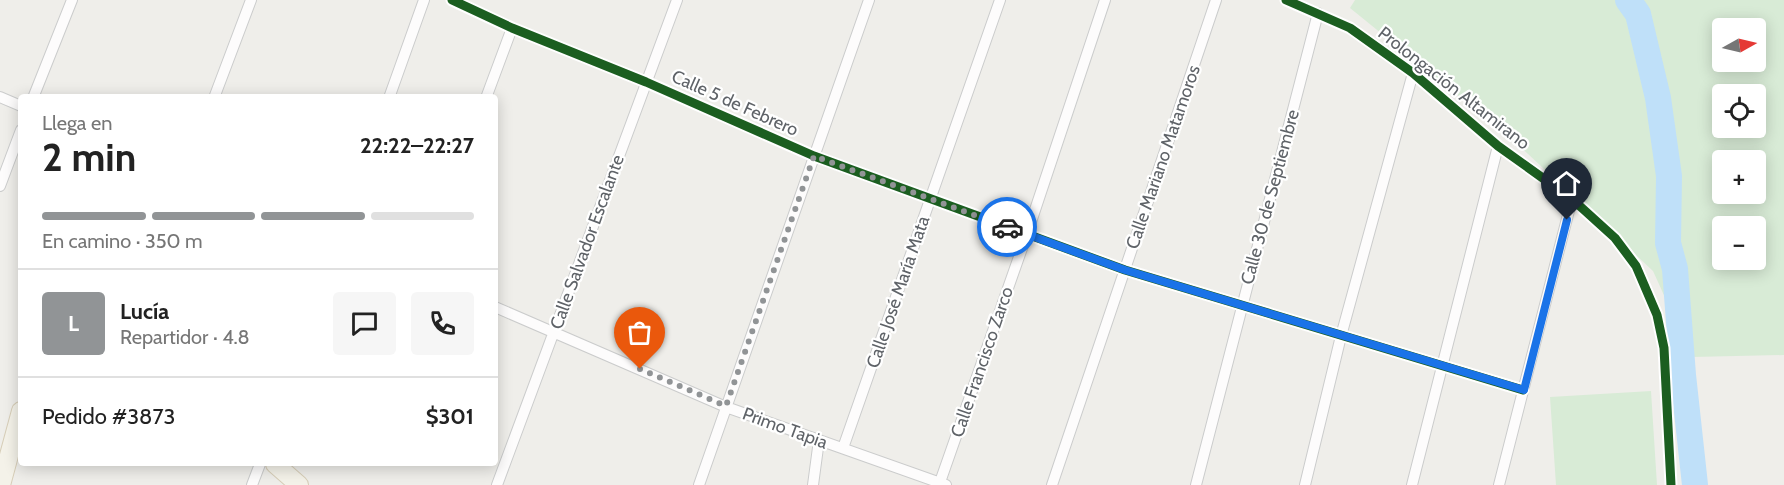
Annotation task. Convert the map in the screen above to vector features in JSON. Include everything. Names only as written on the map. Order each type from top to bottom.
[{"type":"main road","points":[[1,485],[18,422]]},
{"type":"main road","points":[[277,466],[299,485]]},
{"type":"street","points":[[35,94],[72,0]]},
{"type":"street","points":[[215,94],[250,0]]},
{"type":"street","points":[[390,94],[424,0]]},
{"type":"street","name":"Calle 5 de Febrero","points":[[452,0],[512,28],[646,82],[814,156],[1125,270],[1441,367],[1524,390]]},
{"type":"street","name":"Calle Salvador Escalante","points":[[497,485],[676,0]]},
{"type":"street","points":[[699,485],[868,0]]},
{"type":"street","name":"Calle José María Mata","points":[[843,448],[1000,0]]},
{"type":"street","name":"Calle Francisco Zarco","points":[[941,484],[1105,0]]},
{"type":"street","name":"Calle Mariano Matamoros","points":[[1052,485],[1216,0]]},
{"type":"street","points":[[1286,0],[1318,13]]},
{"type":"street","points":[[1301,0],[1318,13]]},
{"type":"street","name":"Prolongación Altamirano","points":[[1318,13],[1350,28],[1413,74],[1498,146],[1572,199],[1616,238],[1636,266],[1658,315],[1664,348],[1671,485]]},
{"type":"street","name":"Calle 30 de Septiembre","points":[[1196,485],[1318,13]]},
{"type":"street","points":[[487,94],[512,28]]},
{"type":"street","points":[[1305,485],[1341,336],[1413,74]]},
{"type":"street","points":[[0,97],[18,105]]},
{"type":"street","points":[[0,186],[18,138]]},
{"type":"street","points":[[1412,485],[1498,146]]},
{"type":"street","points":[[1499,485],[1572,199]]},
{"type":"street","name":"Primo Tapia","points":[[498,308],[726,406],[941,484]]},
{"type":"street","points":[[813,485],[819,440]]},
{"type":"street","points":[[252,485],[260,466]]},
{"type":"green space","points":[[1355,0],[1784,0],[1784,355],[1692,357],[1653,271],[1514,141],[1350,8]]},
{"type":"green space","points":[[1651,391],[1657,485],[1556,485],[1550,397]]},
{"type":"waterway","points":[[1628,0],[1638,14],[1658,98],[1669,176],[1668,243],[1675,269],[1683,375],[1695,485]]},
{"type":"cycle path","points":[[452,0],[512,28],[646,82],[814,156],[1125,270],[1523,390]]},
{"type":"cycle path","points":[[1286,0],[1350,28],[1413,73],[1498,146],[1572,199],[1615,238],[1636,266],[1657,315],[1664,348],[1671,485]]},
{"type":"way so far","points":[[640,369],[726,406],[814,156],[1007,227]]},
{"type":"route","points":[[1007,227],[1125,270],[1441,367],[1524,390],[1567,220]]}]
